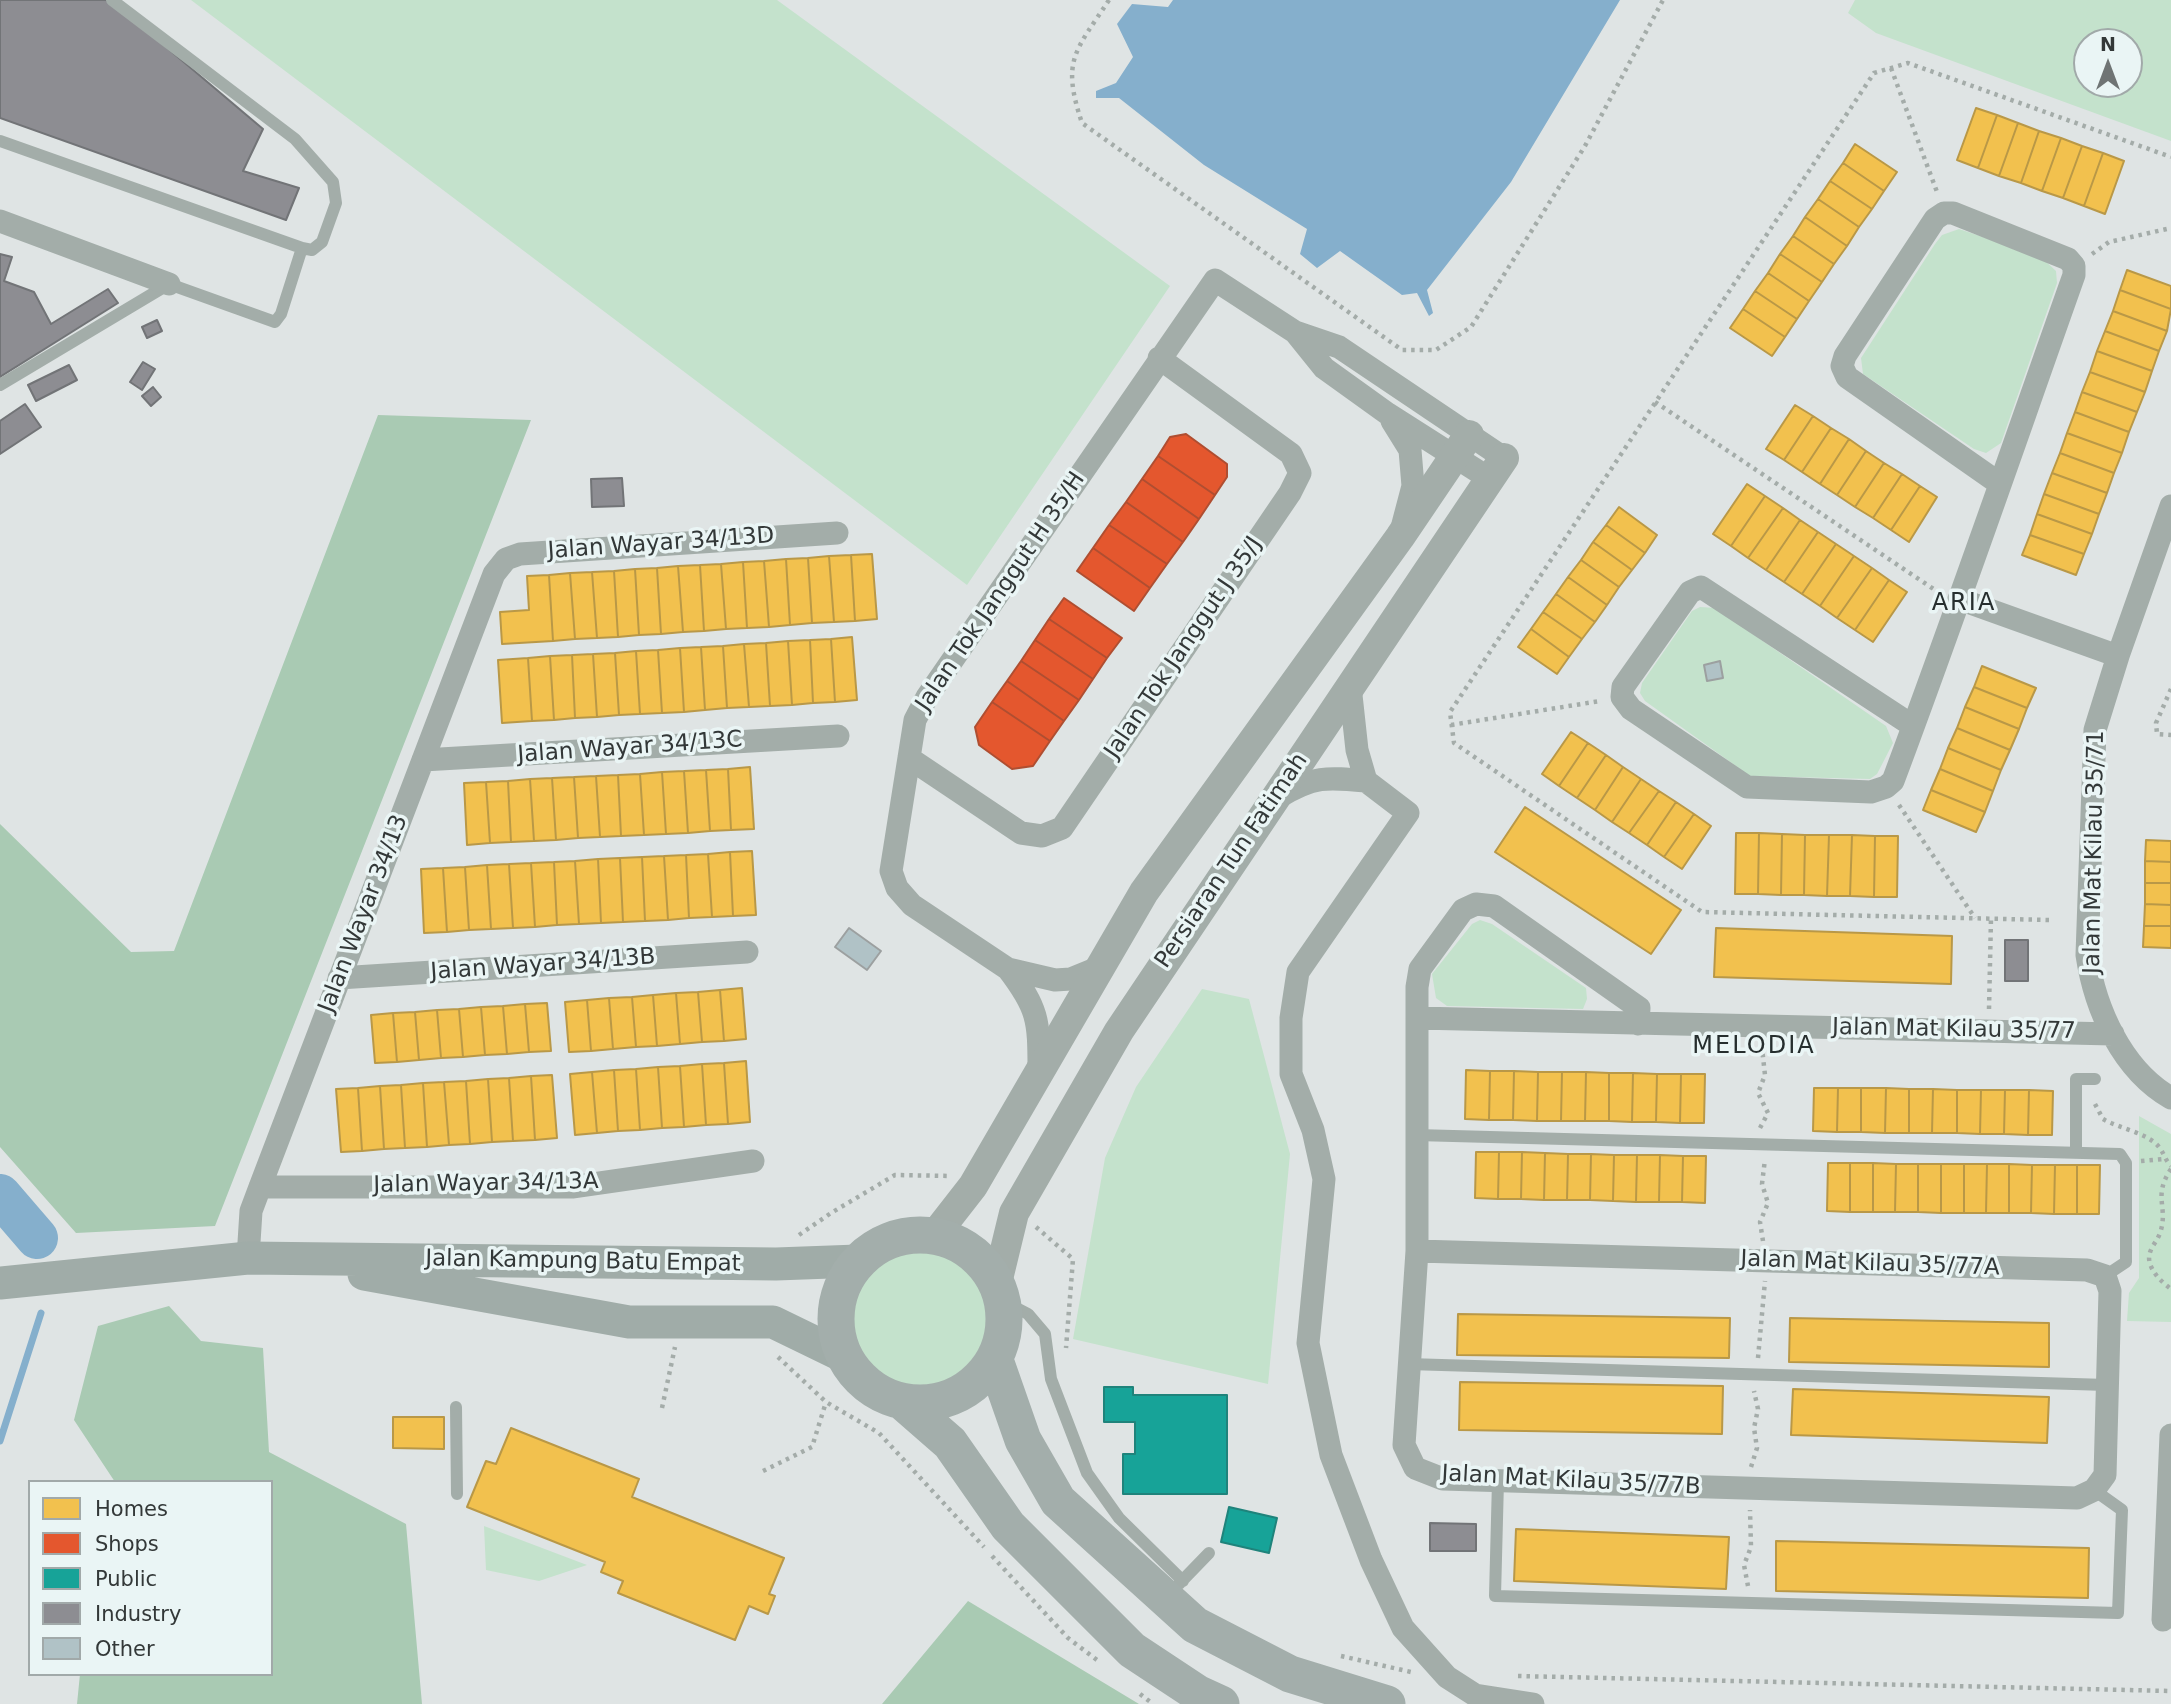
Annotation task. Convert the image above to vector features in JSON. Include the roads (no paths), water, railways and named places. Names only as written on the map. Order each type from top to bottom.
[{"type":"main road","points":[[934,1236],[950,1240],[976,1256],[1000,1292],[1004,1331],[995,1360],[976,1383],[954,1397],[929,1403],[903,1402],[878,1393],[858,1377],[844,1356],[836,1331],[836,1306],[844,1281],[858,1261],[878,1246],[901,1237],[934,1236]]},
{"type":"main road","name":"Jalan Kampung Batu Empat","points":[[0,1283],[248,1258],[776,1264],[858,1261]]},
{"type":"main road","name":"Jalan Kampung Batu Empat","points":[[308,1258],[376,1277],[629,1322],[773,1322],[844,1356]]},
{"type":"main road","points":[[995,1360],[1023,1440],[1058,1501],[1174,1589],[1195,1625],[1290,1674],[1387,1704]]},
{"type":"main road","points":[[903,1402],[950,1443],[1008,1527],[1132,1650],[1197,1693],[1221,1704]]},
{"type":"street","points":[[1913,726],[1701,587],[1690,592],[1623,687],[1622,697],[1631,709],[1747,787],[1871,792],[1886,787],[1893,780],[1913,726],[1959,599],[2000,484],[2074,275],[2074,266],[2068,259],[1954,213],[1944,213],[1935,219],[1845,356],[1842,366],[1847,377],[2000,484]]},
{"type":"street","points":[[0,222],[169,284]]},
{"type":"street","name":"Jalan Tok Janggut H 35/H","points":[[1008,969],[912,905],[897,888],[891,871],[915,720],[927,697],[1214,280],[1295,332]]},
{"type":"street","points":[[1295,332],[1324,368],[1388,414],[1462,446]]},
{"type":"street","points":[[1295,332],[1339,347],[1462,446],[1497,468]]},
{"type":"street","name":"Jalan Tok Janggut J 35/J","points":[[909,758],[1021,833],[1042,836],[1062,828],[1290,493],[1300,473],[1291,454],[1159,358]]},
{"type":"street","points":[[1388,414],[1410,450],[1413,486],[1400,537]]},
{"type":"street","points":[[934,1236],[973,1186],[1143,892],[1400,537],[1462,446]]},
{"type":"street","name":"Persiaran Tun Fatimah","points":[[1000,1292],[1014,1213],[1119,1031],[1497,468]]},
{"type":"street","name":"Jalan Mat Kilau 35/71","points":[[2171,506],[2095,730],[2087,955],[2092,985],[2113,1034],[2134,1068],[2155,1090],[2171,1098]]},
{"type":"street","name":"Jalan Wayar 34/13D","points":[[494,574],[506,559],[520,554],[837,533]]},
{"type":"street","name":"Jalan Wayar 34/13","points":[[248,1258],[251,1211],[494,574]]},
{"type":"street","points":[[1959,599],[2118,656]]},
{"type":"street","points":[[1350,685],[1357,750],[1366,781]]},
{"type":"street","name":"Jalan Wayar 34/13C","points":[[423,760],[838,736]]},
{"type":"street","points":[[1271,802],[1304,782],[1333,778],[1366,781],[1408,813],[1298,972],[1291,1018],[1291,1074],[1313,1130],[1324,1179],[1308,1343],[1331,1455],[1371,1560],[1403,1628],[1447,1677],[1475,1695],[1533,1704]]},
{"type":"street","name":"Jalan Mat Kilau 35/77B","points":[[1638,1024],[1639,1008],[1494,906],[1476,904],[1463,910],[1420,969],[1417,1018],[1417,1251],[1404,1445],[1415,1468],[1443,1479],[1498,1481],[2077,1498],[2094,1490]]},
{"type":"street","name":"Jalan Wayar 34/13B","points":[[339,978],[747,952]]},
{"type":"street","points":[[1008,969],[1055,980],[1071,979],[1098,968]]},
{"type":"street","points":[[1008,969],[1029,996],[1035,1012],[1039,1027],[1039,1069]]},
{"type":"street","name":"Jalan Mat Kilau 35/77","points":[[1417,1018],[2113,1034]]},
{"type":"street","name":"Jalan Wayar 34/13A","points":[[260,1186],[572,1186],[752,1161]]},
{"type":"street","name":"Jalan Mat Kilau 35/77A","points":[[1417,1251],[2087,1270],[2105,1276]]},
{"type":"street","points":[[2094,1490],[2105,1475],[2110,1290],[2105,1276]]},
{"type":"street","points":[[2163,1620],[2171,1435]]},
{"type":"lane","points":[[0,141],[302,248],[313,250],[322,242],[336,203],[333,182],[295,139],[112,0]]},
{"type":"lane","points":[[0,385],[169,284],[275,322],[281,314],[302,248]]},
{"type":"lane","points":[[2076,1153],[2076,1079],[2095,1079]]},
{"type":"lane","points":[[1416,1135],[2120,1154],[2126,1163],[2126,1262],[2105,1276]]},
{"type":"lane","points":[[1000,1292],[1028,1314],[1045,1334],[1051,1379],[1087,1473],[1174,1589],[1209,1553]]},
{"type":"lane","points":[[1408,1364],[2107,1385]]},
{"type":"lane","points":[[456,1407],[457,1493]]},
{"type":"lane","points":[[1498,1481],[1495,1596],[1746,1601],[2118,1614],[2122,1510],[2094,1490]]},
{"type":"water","points":[[1173,0],[1620,0],[1511,182],[1427,290],[1433,313],[1429,316],[1417,293],[1402,295],[1340,251],[1317,268],[1300,254],[1307,229],[1204,165],[1119,98],[1096,98],[1096,91],[1116,83],[1133,57],[1117,24],[1132,4],[1168,7]]},
{"type":"waterway","points":[[0,1195],[37,1238]]},
{"type":"waterway","points":[[0,1441],[41,1313]]},
{"type":"district","name":"ARIA","points":[[1964,604]]},
{"type":"district","name":"MELODIA","points":[[1754,1047]]}]
